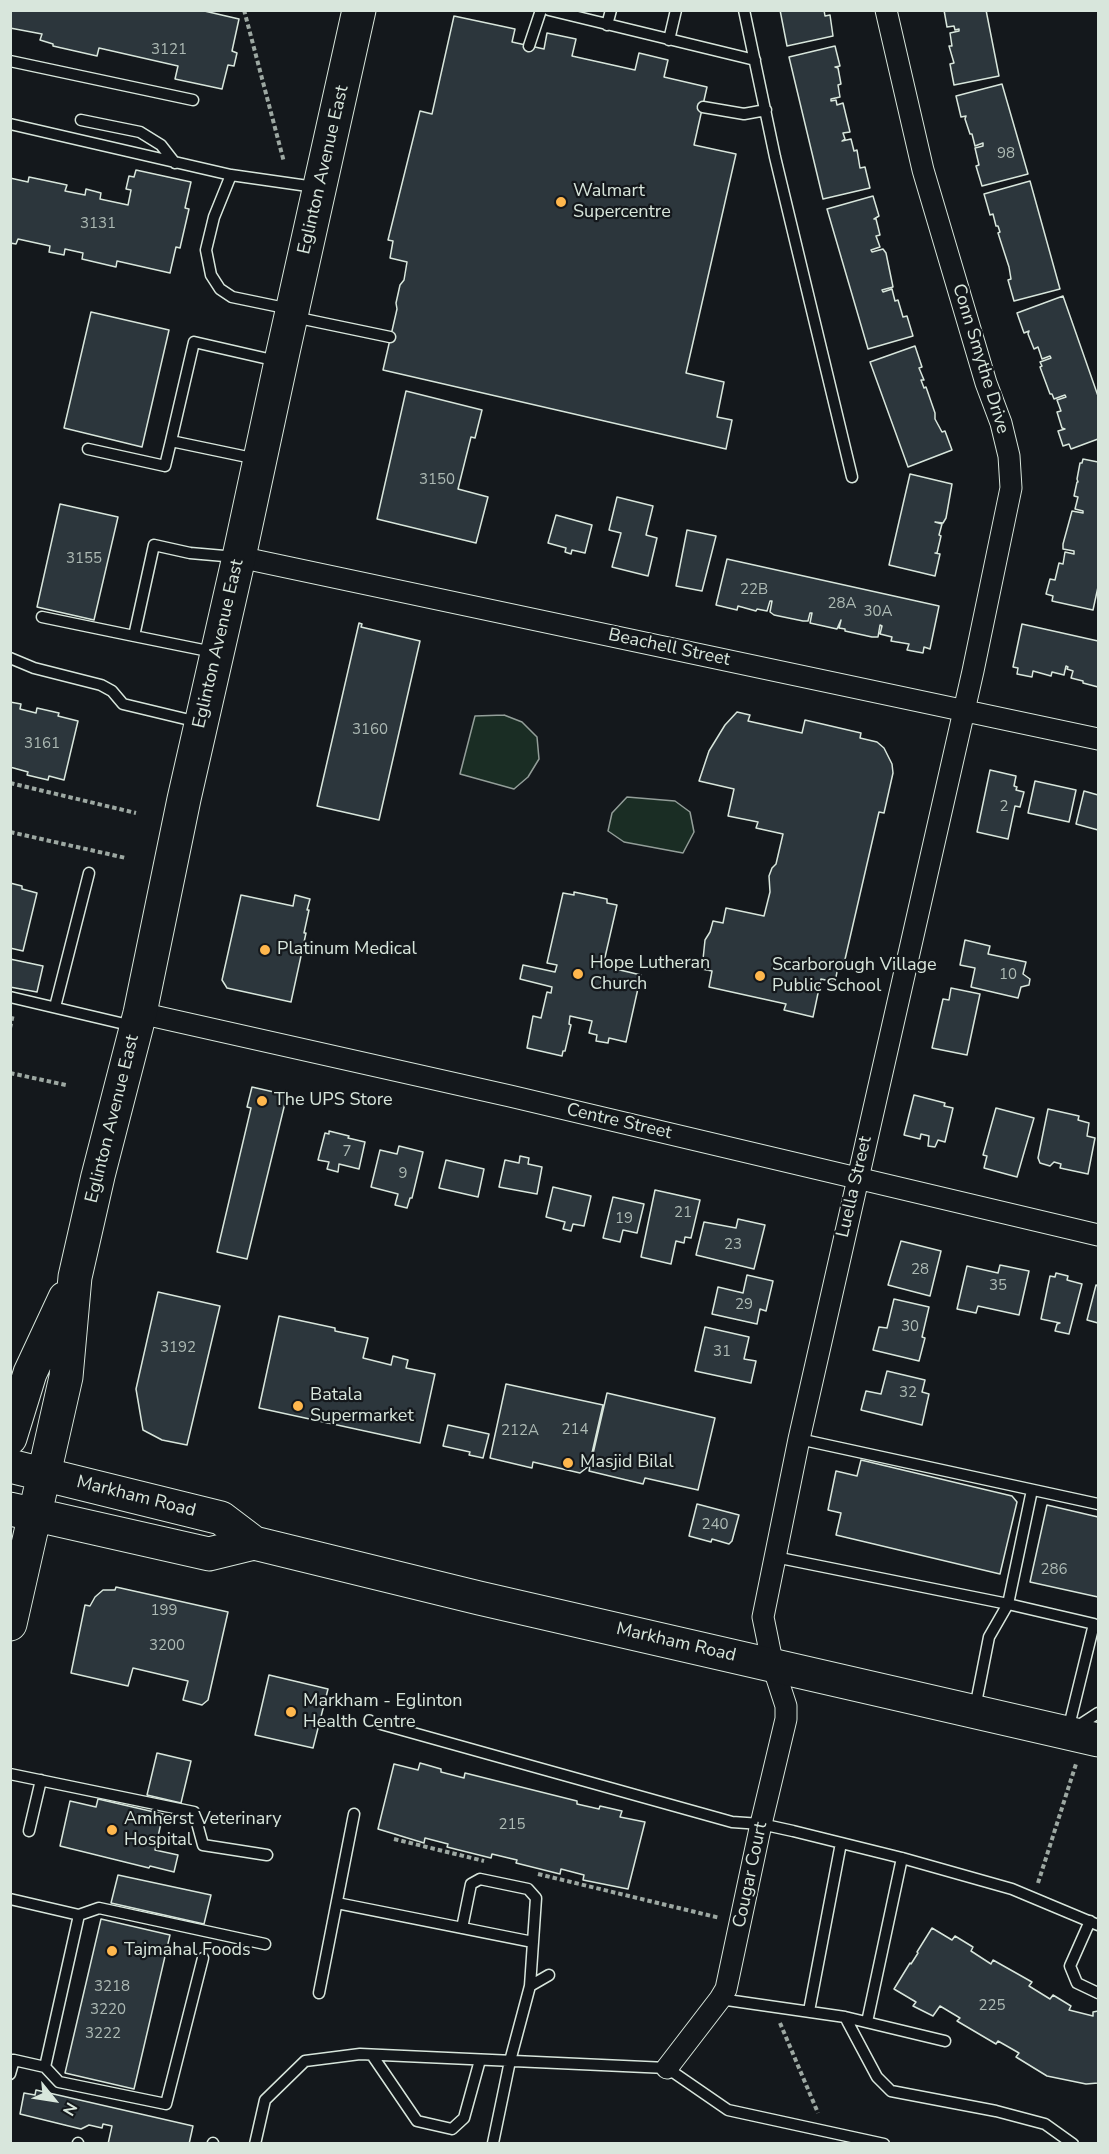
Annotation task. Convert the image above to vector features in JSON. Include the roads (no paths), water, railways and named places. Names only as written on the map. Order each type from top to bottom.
[{"type":"main road","name":"Eglinton Avenue East","points":[[10,1624],[23,1512],[45,1475],[66,1377],[75,1277],[138,1020],[184,799],[359,10]]},
{"type":"main road","name":"Eglinton Avenue East","points":[[10,1438],[30,1373],[75,1277]]},
{"type":"main road","name":"Markham Road","points":[[10,1466],[221,1518],[255,1542],[479,1598],[974,1711],[1081,1745]]},
{"type":"main road","name":"Markham Road","points":[[23,1512],[209,1554],[255,1542]]},
{"type":"street","name":"Conn Smythe Drive","points":[[886,10],[922,170],[986,383],[1001,423],[1009,456],[1011,488],[973,671],[962,710]]},
{"type":"street","name":"Beachell Street","points":[[239,557],[1098,739]]},
{"type":"street","name":"Luella Street","points":[[772,1666],[763,1617],[799,1439],[962,710]]},
{"type":"street","name":"Centre Street","points":[[138,1020],[498,1094],[1098,1235]]},
{"type":"street","name":"Cougar Court","points":[[667,2068],[726,1989],[786,1719],[786,1706],[772,1666]]},
{"type":"lane","points":[[530,46],[541,10]]},
{"type":"lane","points":[[549,10],[755,60]]},
{"type":"lane","points":[[608,25],[611,10]]},
{"type":"lane","points":[[669,40],[676,10]]},
{"type":"lane","points":[[744,10],[775,158],[852,477]]},
{"type":"lane","points":[[10,61],[193,100]]},
{"type":"lane","points":[[703,107],[744,114],[766,110]]},
{"type":"lane","points":[[81,120],[140,132],[161,145],[176,163]]},
{"type":"lane","points":[[10,124],[231,175],[320,188]]},
{"type":"lane","points":[[231,175],[214,217],[206,250],[211,275],[220,288],[232,297],[390,337]]},
{"type":"lane","points":[[88,449],[165,466],[194,342],[281,361]]},
{"type":"lane","points":[[171,441],[260,460]]},
{"type":"lane","points":[[134,636],[154,544],[190,553],[239,557]]},
{"type":"lane","points":[[42,617],[217,653]]},
{"type":"lane","points":[[10,658],[34,668],[101,684],[112,691],[123,704],[202,722]]},
{"type":"lane","points":[[55,1007],[89,873]]},
{"type":"lane","points":[[10,997],[55,1007],[138,1020]]},
{"type":"lane","points":[[799,1439],[1098,1504]]},
{"type":"lane","points":[[974,1711],[989,1637],[1008,1604],[1032,1490]]},
{"type":"lane","points":[[775,1557],[1008,1604],[1094,1624],[1081,1745]]},
{"type":"lane","points":[[1081,1745],[1098,1713]]},
{"type":"lane","points":[[381,1724],[732,1822],[761,1824],[841,1843],[1012,1889],[1094,1923],[1070,1966],[1077,1983],[1098,1993]]},
{"type":"lane","points":[[10,1774],[194,1812],[203,1845],[267,1855]]},
{"type":"lane","points":[[29,1831],[41,1780]]},
{"type":"lane","points":[[320,1993],[354,1814]]},
{"type":"lane","points":[[809,2012],[841,1843]]},
{"type":"lane","points":[[867,2022],[902,1858]]},
{"type":"lane","points":[[462,1928],[471,1884],[480,1879],[528,1889],[536,1898],[530,1986],[510,2061],[493,2143]]},
{"type":"lane","points":[[10,1899],[79,1915],[99,1908],[266,1944]]},
{"type":"lane","points":[[337,1903],[533,1942]]},
{"type":"lane","points":[[45,2067],[79,1915]]},
{"type":"lane","points":[[10,2074],[12,2060],[45,2067],[59,2082],[166,2104],[203,1958]]},
{"type":"lane","points":[[530,1986],[549,1975]]},
{"type":"lane","points":[[720,1999],[845,2017],[945,2041]]},
{"type":"lane","points":[[845,2017],[877,2077],[891,2091],[996,2111],[1045,2124],[1073,2144]]},
{"type":"lane","points":[[255,2144],[265,2100],[305,2061],[360,2054],[667,2068],[728,2110],[825,2131],[839,2138],[884,2144]]},
{"type":"lane","points":[[372,2055],[417,2121],[452,2129],[464,2118],[480,2060]]},
{"type":"place","name":"Walmart Supercentre","points":[[561,202]]},
{"type":"place","name":"Platinum Medical","points":[[265,950]]},
{"type":"place","name":"Hope Lutheran Church","points":[[578,974]]},
{"type":"place","name":"Scarborough Village Public School","points":[[760,976]]},
{"type":"place","name":"The UPS Store","points":[[262,1101]]},
{"type":"place","name":"Batala Supermarket","points":[[298,1406]]},
{"type":"place","name":"Masjid Bilal","points":[[568,1463]]},
{"type":"place","name":"Markham - Eglinton Health Centre","points":[[291,1712]]},
{"type":"place","name":"Amherst Veterinary Hospital","points":[[112,1830]]},
{"type":"place","name":"Tajmahal Foods","points":[[112,1951]]}]
